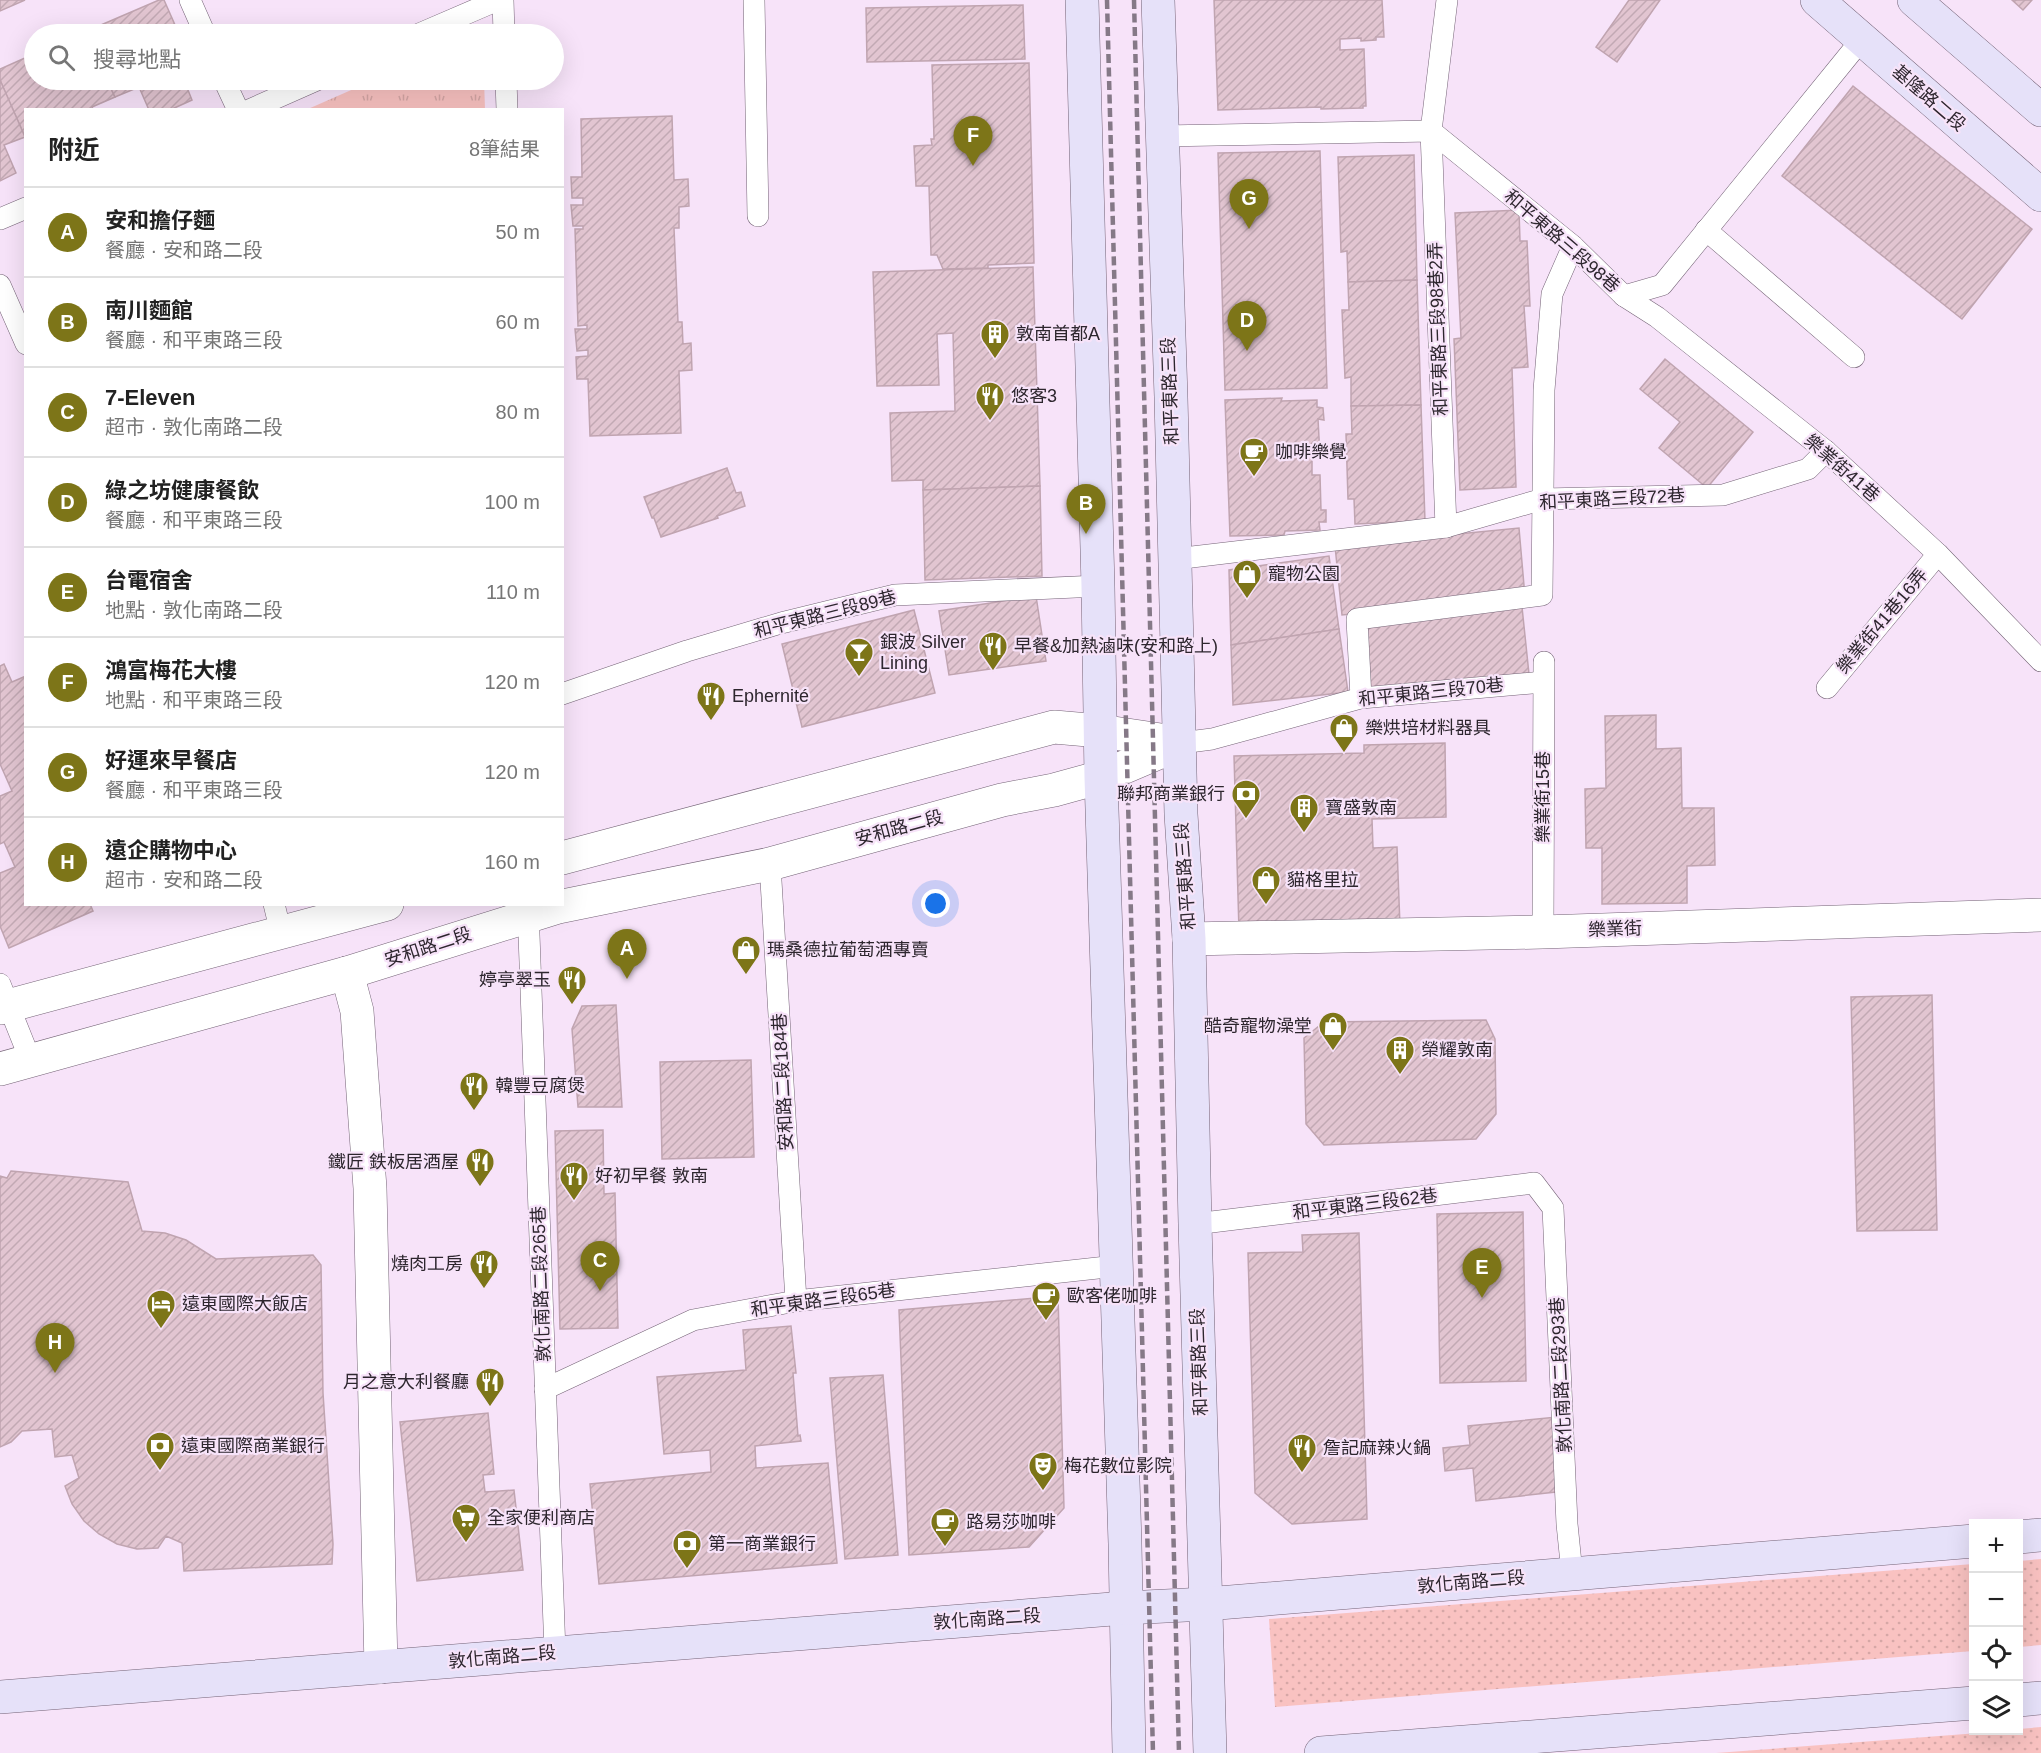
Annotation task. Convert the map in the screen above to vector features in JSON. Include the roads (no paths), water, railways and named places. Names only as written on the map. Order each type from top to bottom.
[{"type":"main road","points":[[1082,0],[1101,777],[1125,1544],[1129,1753]]},
{"type":"main road","name":"和平東路三段","points":[[1158,0],[1181,743],[1181,814],[1190,939],[1195,1224],[1210,1753]]},
{"type":"main road","name":"基隆路二段","points":[[1817,0],[2041,195]]},
{"type":"main road","points":[[1914,0],[2041,110]]},
{"type":"main road","points":[[2023,1537],[2041,1535]]},
{"type":"main road","name":"敦化南路二段","points":[[0,1697],[1125,1608],[1206,1604],[1969,1541]]},
{"type":"main road","points":[[2023,1700],[2041,1698]]},
{"type":"main road","points":[[1321,1753],[1969,1703]]},
{"type":"street","points":[[564,857],[1054,727],[1100,730],[1181,743]]},
{"type":"street","name":"安和路二段","points":[[564,906],[770,864],[1002,800],[1054,790],[1101,777],[1181,743]]},
{"type":"street","points":[[3,999],[278,919],[372,906]]},
{"type":"street","name":"安和路二段","points":[[15,1064],[347,973],[528,910],[563,906]]},
{"type":"street","name":"樂業街","points":[[1190,939],[1543,932],[2041,915]]},
{"type":"street","points":[[347,973],[357,1011],[370,1188],[381,1667]]},
{"type":"lane","points":[[190,0],[201,24]]},
{"type":"lane","points":[[443,24],[500,0],[503,24]]},
{"type":"lane","points":[[754,0],[758,216]]},
{"type":"lane","name":"和平東路三段98巷2弄","points":[[1446,527],[1431,131],[1447,0]]},
{"type":"lane","name":"和平東路三段98巷","points":[[1431,131],[1573,246],[1624,296],[1662,285],[1862,39]]},
{"type":"lane","points":[[229,90],[237,108]]},
{"type":"lane","points":[[254,108],[294,90]]},
{"type":"lane","points":[[506,90],[507,108]]},
{"type":"lane","points":[[1162,136],[1431,131]]},
{"type":"lane","points":[[0,219],[24,209]]},
{"type":"lane","points":[[1706,230],[1854,357]]},
{"type":"lane","points":[[1361,698],[1357,619],[1542,595],[1544,390],[1552,294],[1573,246]]},
{"type":"lane","points":[[0,285],[24,339]]},
{"type":"lane","name":"樂業街41巷","points":[[1624,296],[1657,317],[1826,451],[1938,554],[2041,661]]},
{"type":"lane","name":"和平東路三段72巷","points":[[1175,559],[1446,527],[1543,499],[1723,495],[1808,469],[1826,451]]},
{"type":"lane","name":"樂業街41巷16弄","points":[[1827,688],[1938,554]]},
{"type":"lane","name":"和平東路三段89巷","points":[[564,693],[687,651],[782,623],[895,596],[1098,586]]},
{"type":"lane","name":"和平東路三段70巷","points":[[1181,743],[1212,739],[1361,698],[1544,672]]},
{"type":"lane","name":"樂業街15巷","points":[[1543,932],[1544,672]]},
{"type":"lane","name":"安和路二段184巷","points":[[770,864],[796,1301]]},
{"type":"lane","name":"敦化南路二段265巷","points":[[528,910],[555,1653]]},
{"type":"lane","points":[[3,999],[15,1064]]},
{"type":"lane","name":"和平東路三段62巷","points":[[1195,1224],[1534,1183]]},
{"type":"lane","name":"敦化南路二段293巷","points":[[1534,1183],[1553,1208],[1567,1524],[1572,1574]]},
{"type":"lane","name":"和平東路三段65巷","points":[[545,1389],[693,1320],[796,1301],[1116,1266]]},
{"type":"railway","points":[[1107,0],[1153,1753]]},
{"type":"railway","points":[[1134,0],[1179,1753]]},
{"type":"place","name":"鴻富梅花大樓","points":[[973,166]]},
{"type":"place","name":"好運來早餐店","points":[[1249,229]]},
{"type":"place","name":"綠之坊健康餐飲","points":[[1247,351]]},
{"type":"place","name":"敦南首都A","points":[[995,360]]},
{"type":"place","name":"悠客3","points":[[990,422]]},
{"type":"place","name":"咖啡樂覺","points":[[1254,478]]},
{"type":"place","name":"南川麵館","points":[[1086,534]]},
{"type":"place","name":"寵物公園","points":[[1247,600]]},
{"type":"place","name":"早餐&加熱滷味(安和路上)","points":[[993,672]]},
{"type":"place","name":"銀波 Silver Lining","points":[[859,678]]},
{"type":"place","name":"Ephernité","points":[[711,722]]},
{"type":"place","name":"樂烘培材料器具","points":[[1344,754]]},
{"type":"place","name":"聯邦商業銀行","points":[[1246,820]]},
{"type":"place","name":"寶盛敦南","points":[[1304,834]]},
{"type":"place","name":"貓格里拉","points":[[1266,906]]},
{"type":"place","name":"瑪桑德拉葡萄酒專賣","points":[[746,976]]},
{"type":"place","name":"安和擔仔麵","points":[[627,979]]},
{"type":"place","name":"婷亭翠玉","points":[[572,1006]]},
{"type":"place","name":"酷奇寵物澡堂","points":[[1333,1052]]},
{"type":"place","name":"榮耀敦南","points":[[1400,1076]]},
{"type":"place","name":"韓豐豆腐煲","points":[[474,1112]]},
{"type":"place","name":"鐵匠 鉄板居酒屋","points":[[480,1188]]},
{"type":"place","name":"好初早餐 敦南","points":[[574,1202]]},
{"type":"place","name":"燒肉工房","points":[[484,1290]]},
{"type":"place","name":"7-Eleven","points":[[600,1291]]},
{"type":"place","name":"台電宿舍","points":[[1482,1298]]},
{"type":"place","name":"歐客佬咖啡","points":[[1046,1322]]},
{"type":"place","name":"遠東國際大飯店","points":[[161,1330]]},
{"type":"place","name":"遠企購物中心","points":[[55,1373]]},
{"type":"place","name":"月之意大利餐廳","points":[[490,1408]]},
{"type":"place","name":"遠東國際商業銀行","points":[[160,1472]]},
{"type":"place","name":"詹記麻辣火鍋","points":[[1302,1474]]},
{"type":"place","name":"梅花數位影院","points":[[1043,1492]]},
{"type":"place","name":"全家便利商店","points":[[466,1544]]},
{"type":"place","name":"路易莎咖啡","points":[[945,1548]]},
{"type":"place","name":"第一商業銀行","points":[[687,1570]]}]
